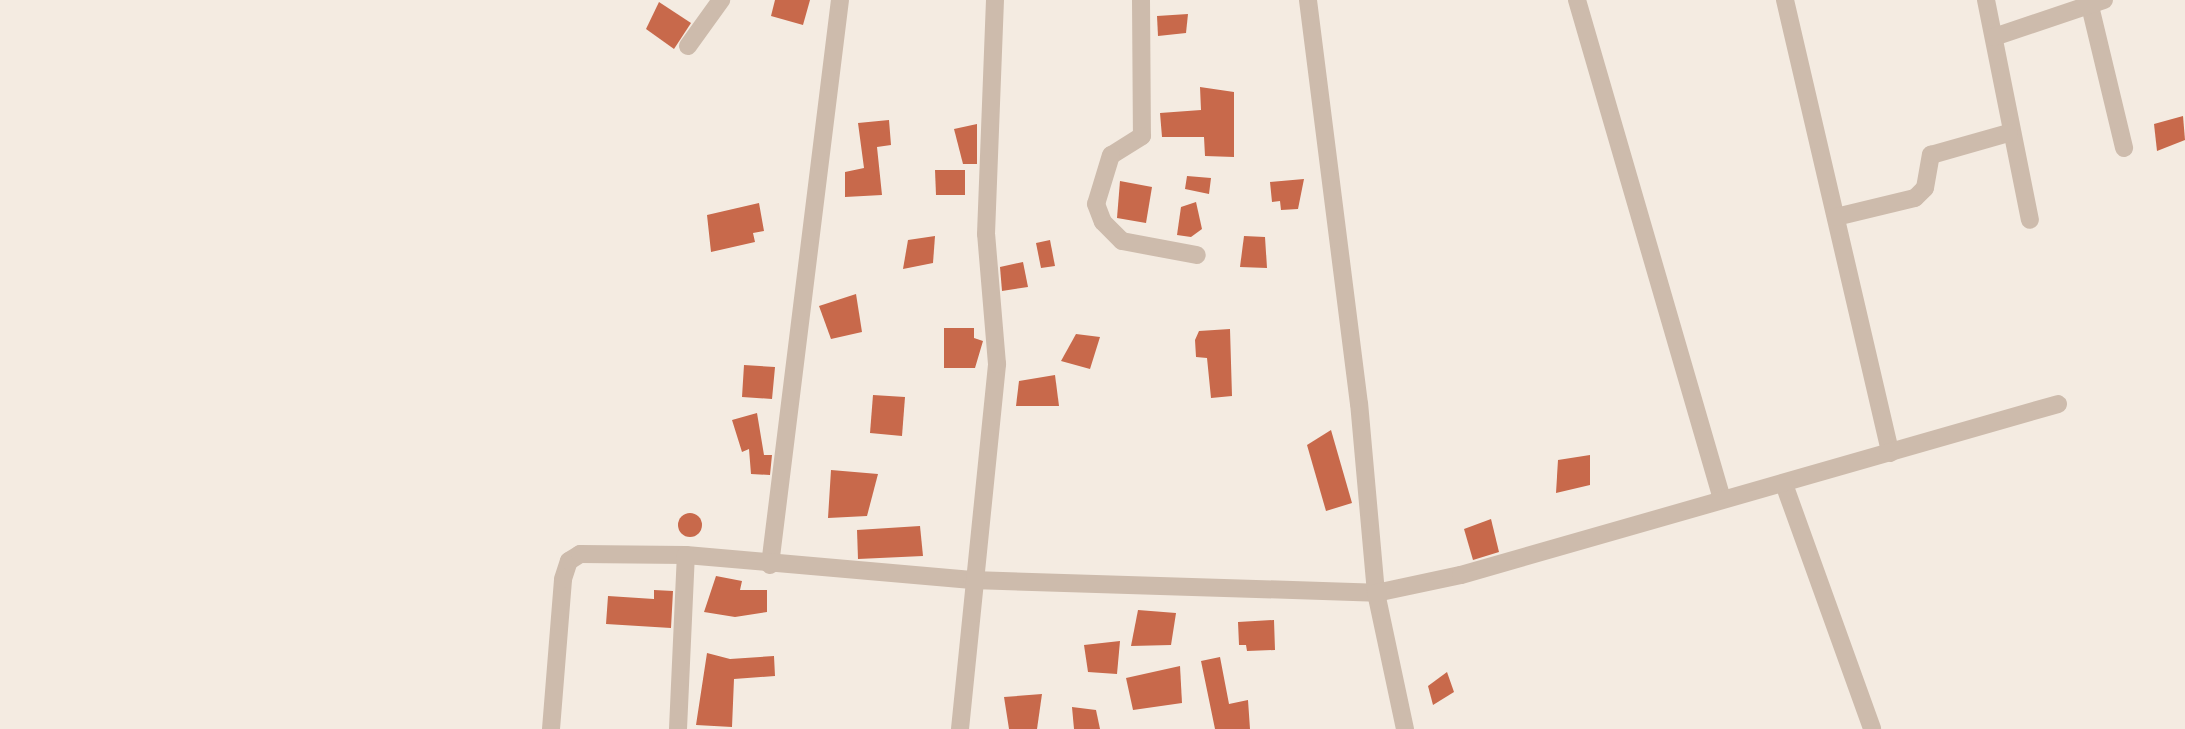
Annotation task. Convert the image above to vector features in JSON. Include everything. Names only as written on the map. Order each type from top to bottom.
[{"type":"street","points":[[688,46],[721,0]]},
{"type":"street","points":[[770,565],[840,0]]},
{"type":"street","points":[[960,729],[972,580],[997,364],[986,234],[996,0]]},
{"type":"street","points":[[1141,0],[1142,136],[1111,155],[1096,204],[1103,222],[1122,241],[1197,255]]},
{"type":"street","points":[[1308,0],[1359,404],[1376,593],[1405,729]]},
{"type":"street","points":[[1577,0],[1723,499]]},
{"type":"street","points":[[1785,0],[1890,453]]},
{"type":"street","points":[[1986,0],[2009,133],[2030,220]]},
{"type":"street","points":[[1994,37],[2097,3],[2124,148]]},
{"type":"street","points":[[1836,217],[1915,198],[1925,188],[1930,155],[2009,133]]},
{"type":"street","points":[[551,729],[569,561],[603,551],[685,555],[770,565],[972,580],[1376,593],[1461,575],[2058,404]]},
{"type":"street","points":[[1784,484],[1872,729]]},
{"type":"street","points":[[678,729],[685,555]]},
{"type":"building","points":[[775,0],[810,0],[803,25],[771,16]]},
{"type":"building","points":[[659,2],[691,23],[674,49],[646,29]]},
{"type":"building","points":[[1188,14],[1186,33],[1158,36],[1157,16]]},
{"type":"building","points":[[1200,87],[1234,92],[1234,157],[1205,156],[1204,137],[1162,137],[1160,113],[1201,110]]},
{"type":"building","points":[[2183,116],[2185,140],[2157,151],[2154,124]]},
{"type":"building","points":[[889,120],[891,145],[877,147],[882,195],[845,197],[845,172],[864,168],[858,123]]},
{"type":"building","points":[[977,124],[977,164],[963,164],[954,129]]},
{"type":"building","points":[[935,170],[965,170],[965,195],[936,195]]},
{"type":"building","points":[[1187,176],[1211,178],[1209,194],[1185,189]]},
{"type":"building","points":[[1304,179],[1298,209],[1281,210],[1280,201],[1272,202],[1270,182]]},
{"type":"building","points":[[1120,181],[1152,187],[1146,223],[1117,218]]},
{"type":"building","points":[[1196,202],[1202,229],[1191,237],[1177,235],[1181,207]]},
{"type":"building","points":[[759,203],[764,231],[753,233],[755,242],[711,252],[707,215]]},
{"type":"building","points":[[935,236],[933,263],[903,269],[908,240]]},
{"type":"building","points":[[1244,236],[1265,237],[1267,268],[1240,267]]},
{"type":"building","points":[[1050,240],[1055,266],[1041,268],[1036,243]]},
{"type":"building","points":[[1023,262],[1028,287],[1002,291],[1000,267]]},
{"type":"building","points":[[856,294],[862,332],[831,339],[819,306]]},
{"type":"building","points":[[944,328],[974,328],[974,338],[983,341],[975,368],[944,368]]},
{"type":"building","points":[[1230,329],[1232,396],[1211,398],[1207,358],[1196,357],[1195,340],[1199,331]]},
{"type":"building","points":[[1076,334],[1100,337],[1090,369],[1061,361]]},
{"type":"building","points":[[744,365],[775,367],[772,399],[742,397]]},
{"type":"building","points":[[1055,375],[1059,406],[1016,406],[1019,381]]},
{"type":"building","points":[[873,395],[905,397],[902,436],[870,433]]},
{"type":"building","points":[[757,413],[764,455],[772,455],[770,475],[751,474],[749,449],[742,452],[732,420]]},
{"type":"building","points":[[1331,430],[1352,503],[1326,511],[1307,445]]},
{"type":"building","points":[[1590,455],[1590,485],[1556,493],[1558,460]]},
{"type":"building","points":[[831,470],[878,474],[867,516],[828,518]]},
{"type":"building","points":[[690,513],[699,516],[702,525],[699,534],[690,537],[681,534],[678,525],[681,516]]},
{"type":"building","points":[[1491,519],[1499,552],[1473,560],[1464,529]]},
{"type":"building","points":[[920,526],[923,556],[858,559],[857,530]]},
{"type":"building","points":[[716,576],[742,581],[740,590],[767,590],[767,612],[735,617],[704,612]]},
{"type":"building","points":[[654,590],[673,591],[671,628],[606,624],[608,596],[654,599]]},
{"type":"building","points":[[1138,610],[1176,613],[1171,645],[1131,646]]},
{"type":"building","points":[[1274,620],[1275,650],[1247,651],[1246,645],[1239,645],[1238,622]]},
{"type":"building","points":[[1120,641],[1117,674],[1088,672],[1084,645]]},
{"type":"building","points":[[707,653],[730,659],[774,656],[775,676],[734,679],[732,727],[696,725]]},
{"type":"building","points":[[1220,657],[1229,704],[1248,700],[1250,729],[1215,729],[1201,661]]},
{"type":"building","points":[[1180,666],[1182,703],[1133,710],[1126,678]]},
{"type":"building","points":[[1447,672],[1454,692],[1433,705],[1428,686]]},
{"type":"building","points":[[1042,694],[1037,729],[1009,729],[1004,697]]},
{"type":"building","points":[[1072,707],[1096,710],[1100,729],[1074,729]]}]
